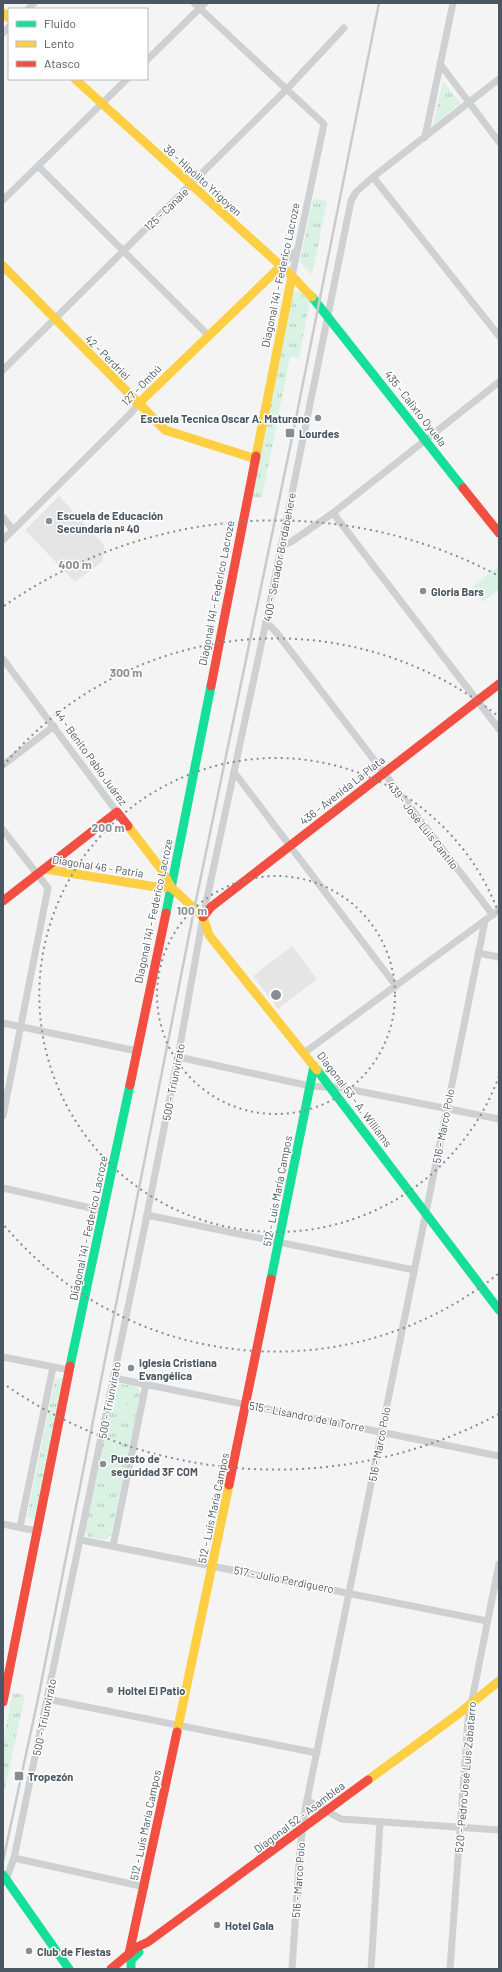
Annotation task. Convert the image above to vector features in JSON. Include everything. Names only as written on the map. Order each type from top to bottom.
[{"type":"street","points":[[425,137],[453,3]]},
{"type":"street","points":[[148,59],[199,5],[286,90]]},
{"type":"street","name":"125 - Canale","points":[[3,370],[286,90],[344,28]]},
{"type":"street","points":[[440,64],[499,142]]},
{"type":"street","points":[[499,79],[373,177],[499,336]]},
{"type":"street","name":"38 - Hipólito Yrigoyen","points":[[76,80],[280,267],[292,276],[314,299]]},
{"type":"street","points":[[3,200],[126,80]]},
{"type":"street","name":"Diagonal 141 - Federico Lacroze","points":[[3,1702],[69,1370],[104,1211],[171,887],[292,276],[324,124],[286,90]]},
{"type":"street","points":[[38,166],[208,335]]},
{"type":"street","name":"400 - Senador Bordabehere","points":[[202,917],[266,622],[327,313],[352,196],[373,177]]},
{"type":"street","name":"127 - Ombú","points":[[3,540],[138,404],[298,249]]},
{"type":"street","name":"42 - Perdriel","points":[[3,266],[138,404],[169,432],[256,459]]},
{"type":"street","name":"435 - Calixto Oyuela","points":[[314,299],[327,313],[427,439],[499,534]]},
{"type":"street","points":[[281,546],[291,542],[333,513],[499,382]]},
{"type":"street","points":[[333,513],[499,729]]},
{"type":"street","points":[[3,517],[13,530]]},
{"type":"street","name":"439 - José Luis Cantilo","points":[[266,622],[276,632],[493,914]]},
{"type":"street","name":"44 - Benito Pablo Juárez","points":[[3,659],[117,812],[161,868],[171,887],[190,906]]},
{"type":"street","name":"436 - Avenida La Plata","points":[[202,917],[211,906],[499,684]]},
{"type":"street","points":[[3,765],[54,726]]},
{"type":"street","points":[[234,772],[396,986]]},
{"type":"street","points":[[3,901],[117,812]]},
{"type":"street","points":[[3,830],[37,875],[46,884],[47,894],[3,1116]]},
{"type":"street","name":"Diagonal 46 - Patria","points":[[45,869],[156,887],[171,887]]},
{"type":"street","name":"Diagonal 53 - A. Williams","points":[[190,906],[202,917],[209,935],[304,1053],[499,1310]]},
{"type":"street","points":[[304,1053],[499,910]]},
{"type":"street","name":"500 - Triunvirato","points":[[5,1877],[14,1858],[81,1540],[178,1057],[202,917]]},
{"type":"street","name":"516 - Marco Polo","points":[[292,1969],[303,1829],[307,1800],[484,921]]},
{"type":"street","points":[[478,953],[499,957]]},
{"type":"street","points":[[3,1023],[137,1052]]},
{"type":"street","points":[[178,1057],[310,1086],[343,1088],[499,1119]]},
{"type":"street","name":"512 - Luis María Campos","points":[[129,1954],[145,1887],[213,1566],[314,1066]]},
{"type":"street","points":[[3,1188],[104,1211]]},
{"type":"street","points":[[147,1214],[414,1270]]},
{"type":"street","points":[[3,1357],[69,1370]]},
{"type":"street","points":[[20,1527],[53,1367]]},
{"type":"street","name":"515 - Lisandro de la Torre","points":[[114,1378],[382,1431],[499,1456]]},
{"type":"street","points":[[113,1546],[146,1384]]},
{"type":"street","points":[[3,1524],[37,1531]]},
{"type":"street","name":"517 - Julio Perdiguero","points":[[81,1540],[349,1592],[487,1621]]},
{"type":"street","name":"520 - Pedro José Luis Zabatarro","points":[[450,1969],[471,1703],[499,1564]]},
{"type":"street","name":"Diagonal 52 - Asamblea","points":[[111,1969],[137,1947],[148,1942],[303,1829],[499,1681]]},
{"type":"street","points":[[48,1699],[317,1753]]},
{"type":"street","points":[[307,1800],[341,1819],[499,1830]]},
{"type":"street","points":[[371,1969],[380,1822]]},
{"type":"street","points":[[14,1858],[145,1887]]},
{"type":"street","points":[[5,1877],[68,1968]]},
{"type":"street","points":[[131,1969],[130,1964],[134,1956],[148,1942]]},
{"type":"shaded area","points":[[59,496],[104,545],[103,561],[75,582],[25,530]]},
{"type":"shaded area","points":[[292,946],[317,979],[278,1009],[253,976]]},
{"type":"green space","points":[[443,81],[460,103],[433,125]]},
{"type":"green space","points":[[313,199],[327,201],[312,275],[300,262]]},
{"type":"green space","points":[[299,291],[310,301],[299,358],[290,357],[262,498],[252,497],[293,293]]},
{"type":"green space","points":[[499,566],[499,589],[483,602],[472,587]]},
{"type":"green space","points":[[58,1378],[63,1378],[37,1518],[32,1519],[27,1516],[55,1380]]},
{"type":"green space","points":[[121,1384],[136,1386],[141,1392],[111,1535],[105,1540],[89,1537],[84,1530],[114,1387]]},
{"type":"green space","points":[[124,1403],[129,1408],[124,1413],[119,1408]]},
{"type":"green space","points":[[13,1693],[25,1695],[3,1798],[3,1739]]},
{"type":"railway","points":[[3,1861],[39,1694],[194,910],[293,433],[379,3]]},
{"type":"traffic: fast","points":[[312,297],[463,488]]},
{"type":"traffic: fast","points":[[166,913],[211,686]]},
{"type":"traffic: fast","points":[[271,1279],[314,1066]]},
{"type":"traffic: fast","points":[[317,1070],[499,1310]]},
{"type":"traffic: fast","points":[[70,1366],[130,1085]]},
{"type":"traffic: fast","points":[[3,1875],[69,1969]]},
{"type":"traffic: fast","points":[[131,1969],[131,1960],[139,1952]]},
{"type":"traffic: slow","points":[[3,13],[8,17]]},
{"type":"traffic: slow","points":[[76,80],[292,276],[312,297]]},
{"type":"traffic: slow","points":[[3,266],[165,430],[256,459]]},
{"type":"traffic: slow","points":[[138,404],[280,267]]},
{"type":"traffic: slow","points":[[256,456],[292,276]]},
{"type":"traffic: slow","points":[[128,826],[161,869],[171,887],[203,917],[209,935],[317,1070]]},
{"type":"traffic: slow","points":[[45,869],[156,887],[171,887]]},
{"type":"traffic: slow","points":[[177,1732],[229,1485]]},
{"type":"traffic: slow","points":[[368,1780],[457,1715],[499,1681]]},
{"type":"traffic: jam","points":[[211,686],[256,456]]},
{"type":"traffic: jam","points":[[463,488],[499,533]]},
{"type":"traffic: jam","points":[[203,917],[211,907],[499,684]]},
{"type":"traffic: jam","points":[[3,901],[117,812],[128,826]]},
{"type":"traffic: jam","points":[[130,1085],[166,913]]},
{"type":"traffic: jam","points":[[229,1485],[271,1279]]},
{"type":"traffic: jam","points":[[3,1702],[70,1366]]},
{"type":"traffic: jam","points":[[129,1954],[177,1732]]},
{"type":"traffic: jam","points":[[111,1969],[137,1947],[148,1942],[368,1780]]},
{"type":"place","name":"Escuela Tecnica Oscar A. Maturano","points":[[318,418]]},
{"type":"place","name":"Lourdes","points":[[290,433]]},
{"type":"place","name":"Escuela de Educación Secundaria nº 40","points":[[49,521]]},
{"type":"place","name":"Gloria Bars","points":[[423,591]]},
{"type":"place","name":"Iglesia Cristiana Evangélica","points":[[131,1368]]},
{"type":"place","name":"Puesto de seguridad 3F COM","points":[[103,1464]]},
{"type":"place","name":"Holtel El Patio","points":[[110,1690]]},
{"type":"place","name":"Tropezón","points":[[19,1776]]},
{"type":"place","name":"Hotel Gala","points":[[217,1925]]},
{"type":"place","name":"Club de Fiestas","points":[[29,1951]]}]
